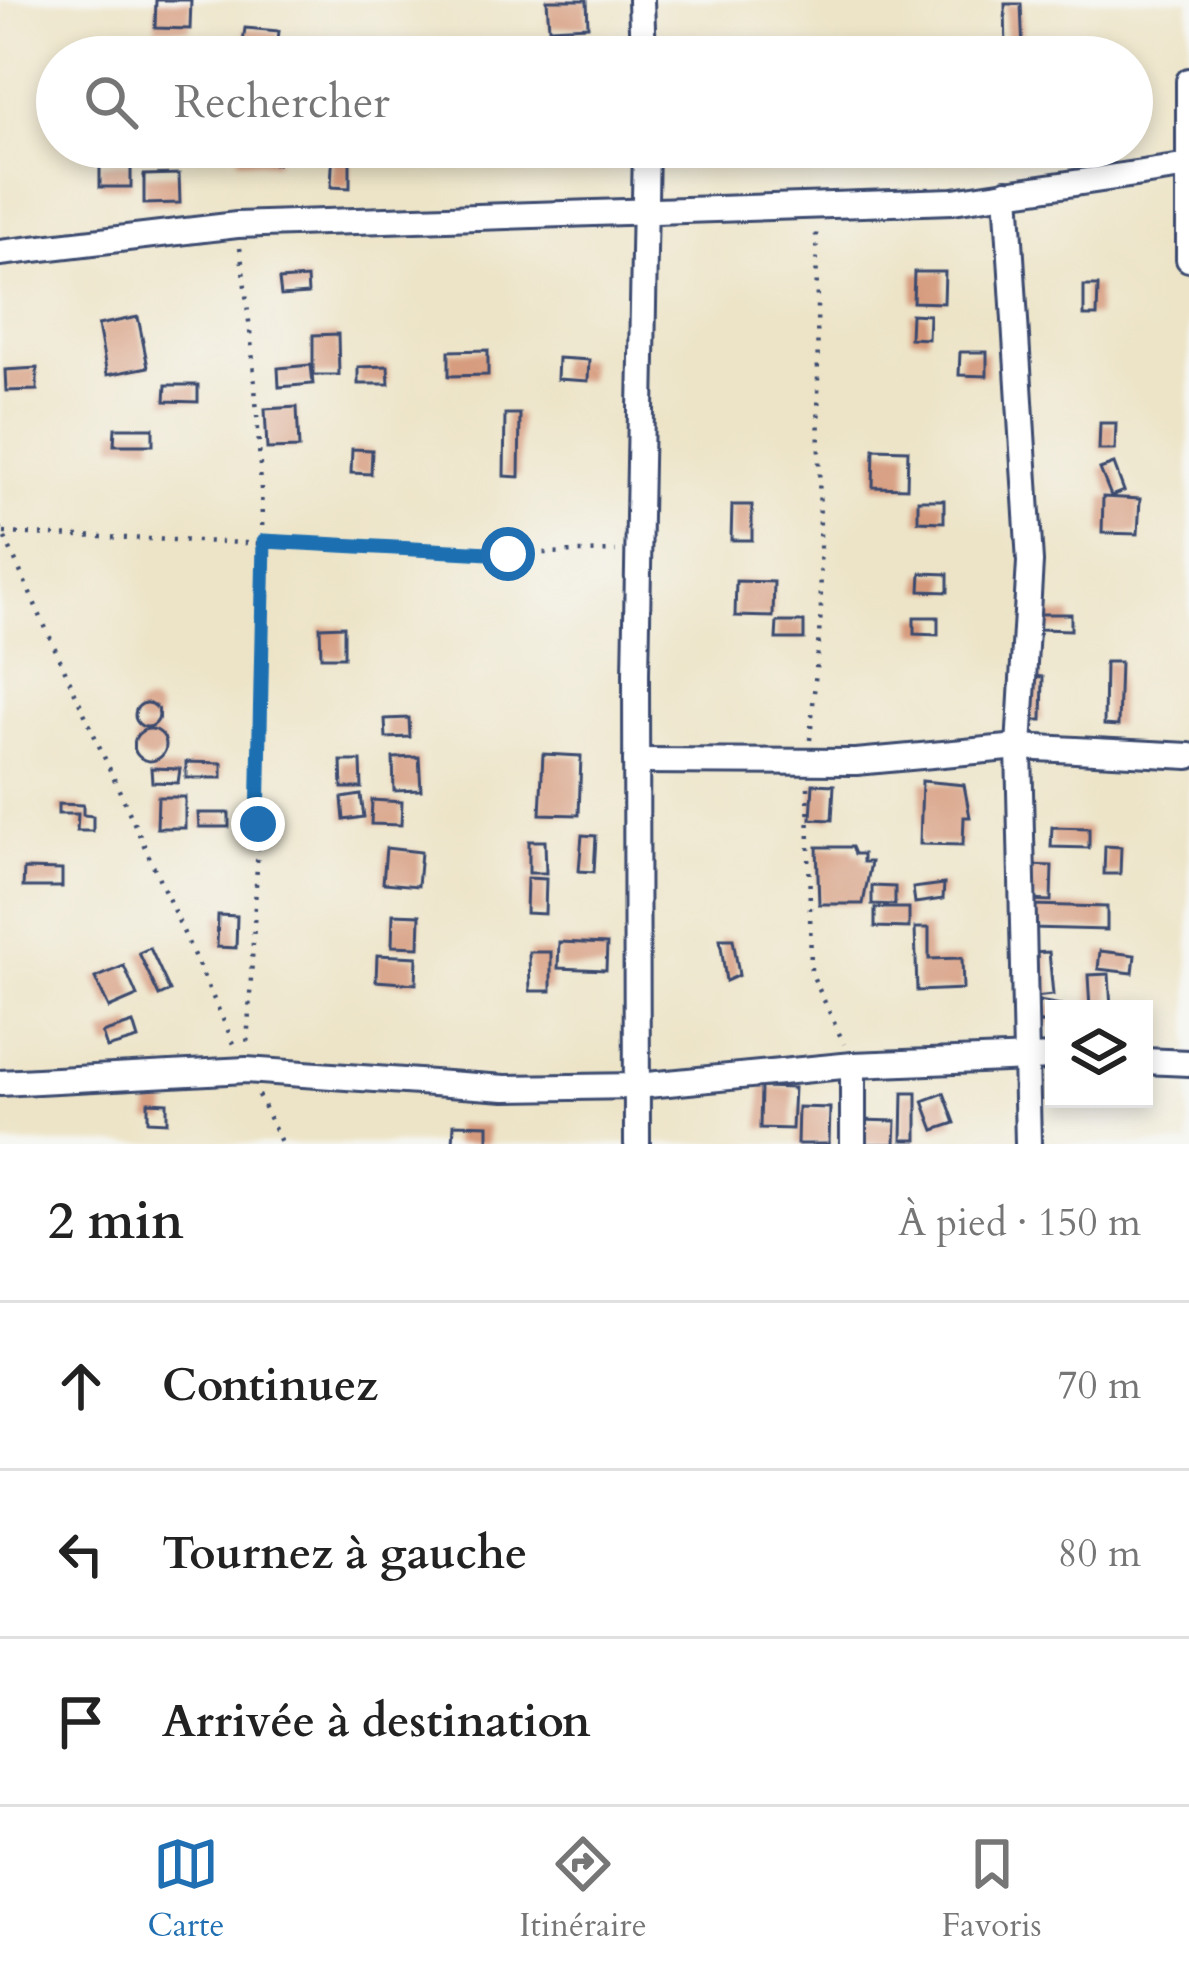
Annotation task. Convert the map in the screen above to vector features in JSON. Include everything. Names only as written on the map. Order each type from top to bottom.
[{"type":"street","points":[[641,0],[642,36]]},
{"type":"street","points":[[1189,81],[1189,259]]},
{"type":"street","points":[[0,253],[236,225],[953,201],[1187,167]]},
{"type":"street","points":[[637,1144],[636,761],[647,168]]},
{"type":"street","points":[[1007,192],[1030,562],[1019,747],[1028,1144]]},
{"type":"street","points":[[636,761],[808,762],[1019,747],[1189,756]]},
{"type":"street","points":[[0,1083],[246,1070],[505,1088],[638,1086],[854,1064],[1045,1057]]},
{"type":"street","points":[[1153,1062],[1189,1064]]},
{"type":"street","points":[[853,1144],[854,1064]]},
{"type":"path","points":[[816,206],[821,611],[808,762],[811,972],[854,1064]]},
{"type":"path","points":[[236,225],[253,341],[264,541],[258,862],[246,1070]]},
{"type":"path","points":[[282,1144],[2,530],[508,554],[639,550]]},
{"type":"building","points":[[156,0],[191,0],[190,29],[155,28]]},
{"type":"building","points":[[547,0],[587,0],[588,26],[549,28]]},
{"type":"building","points":[[1005,4],[1021,4],[1022,36],[1006,36]]},
{"type":"building","points":[[245,28],[279,31],[278,36],[244,36]]},
{"type":"building","points":[[100,168],[131,168],[131,187],[100,187]]},
{"type":"building","points":[[332,168],[350,168],[350,188],[331,187]]},
{"type":"building","points":[[179,174],[180,203],[144,204],[144,175]]},
{"type":"building","points":[[914,272],[945,272],[944,303],[913,302]]},
{"type":"building","points":[[307,278],[308,294],[281,296],[279,280]]},
{"type":"building","points":[[1084,286],[1098,286],[1097,316],[1084,316]]},
{"type":"building","points":[[911,314],[929,315],[928,339],[910,338]]},
{"type":"building","points":[[138,317],[148,367],[107,375],[98,325]]},
{"type":"building","points":[[338,334],[339,375],[313,375],[313,335]]},
{"type":"building","points":[[488,350],[488,375],[449,376],[449,351]]},
{"type":"building","points":[[960,352],[987,352],[987,376],[959,375]]},
{"type":"building","points":[[558,358],[589,360],[588,381],[557,379]]},
{"type":"building","points":[[311,365],[313,384],[279,387],[278,368]]},
{"type":"building","points":[[388,366],[389,384],[358,384],[358,367]]},
{"type":"building","points":[[37,368],[37,390],[6,391],[5,370]]},
{"type":"building","points":[[166,385],[198,385],[198,402],[165,401]]},
{"type":"building","points":[[297,407],[299,448],[267,449],[265,409]]},
{"type":"building","points":[[505,414],[520,414],[519,477],[504,476]]},
{"type":"building","points":[[1100,423],[1116,423],[1115,450],[1099,450]]},
{"type":"building","points":[[115,428],[153,428],[153,445],[114,445]]},
{"type":"building","points":[[352,449],[372,450],[371,474],[351,473]]},
{"type":"building","points":[[874,449],[908,450],[907,488],[873,487]]},
{"type":"building","points":[[1114,464],[1124,491],[1111,496],[1100,469]]},
{"type":"building","points":[[1103,497],[1140,499],[1138,534],[1102,533]]},
{"type":"building","points":[[918,500],[944,500],[944,522],[918,521]]},
{"type":"building","points":[[732,505],[752,505],[752,540],[731,540]]},
{"type":"building","points":[[921,573],[948,574],[948,592],[920,591]]},
{"type":"building","points":[[736,581],[774,582],[773,617],[735,616]]},
{"type":"building","points":[[1039,614],[1071,614],[1071,630],[1039,629]]},
{"type":"building","points":[[914,617],[938,617],[938,635],[914,634]]},
{"type":"building","points":[[777,622],[804,622],[804,639],[776,639]]},
{"type":"building","points":[[344,626],[344,657],[321,657],[320,627]]},
{"type":"building","points":[[1105,662],[1120,662],[1118,726],[1104,725]]},
{"type":"building","points":[[1031,676],[1043,677],[1042,720],[1030,720]]},
{"type":"building","points":[[147,703],[156,706],[156,724],[147,727],[138,724],[135,715],[138,706]]},
{"type":"building","points":[[409,718],[410,737],[386,738],[385,719]]},
{"type":"building","points":[[150,729],[161,734],[166,745],[161,756],[150,761],[139,756],[134,745],[139,734]]},
{"type":"building","points":[[543,754],[581,756],[579,815],[540,814]]},
{"type":"building","points":[[419,757],[421,790],[394,791],[393,758]]},
{"type":"building","points":[[341,761],[361,761],[362,788],[342,788]]},
{"type":"building","points":[[186,762],[222,763],[222,778],[186,778]]},
{"type":"building","points":[[151,768],[180,769],[178,783],[152,782]]},
{"type":"building","points":[[922,781],[964,785],[970,817],[964,817],[963,845],[920,844]]},
{"type":"building","points":[[813,784],[834,785],[832,820],[811,819]]},
{"type":"building","points":[[361,795],[364,817],[344,820],[342,798]]},
{"type":"building","points":[[158,797],[185,797],[185,828],[157,828]]},
{"type":"building","points":[[372,800],[402,802],[401,825],[371,824]]},
{"type":"building","points":[[58,804],[83,805],[83,815],[93,816],[93,831],[77,831],[78,814],[58,814]]},
{"type":"building","points":[[198,813],[229,813],[229,827],[199,827]]},
{"type":"building","points":[[1052,827],[1089,828],[1089,848],[1051,847]]},
{"type":"building","points":[[582,835],[596,836],[594,872],[579,871]]},
{"type":"building","points":[[529,841],[545,841],[546,873],[529,873]]},
{"type":"building","points":[[1105,846],[1121,847],[1120,874],[1104,874]]},
{"type":"building","points":[[817,847],[852,847],[855,854],[863,854],[863,862],[871,862],[863,904],[819,904]]},
{"type":"building","points":[[386,848],[421,852],[418,886],[383,883]]},
{"type":"building","points":[[1028,865],[1052,866],[1051,901],[1028,900]]},
{"type":"building","points":[[24,869],[62,870],[62,887],[23,887]]},
{"type":"building","points":[[527,878],[546,879],[545,914],[526,913]]},
{"type":"building","points":[[944,884],[943,899],[915,903],[913,888]]},
{"type":"building","points":[[872,886],[895,887],[895,905],[872,904]]},
{"type":"building","points":[[1031,905],[1107,907],[1107,930],[1031,928]]},
{"type":"building","points":[[875,908],[909,908],[909,928],[875,927]]},
{"type":"building","points":[[393,914],[420,915],[419,947],[392,946]]},
{"type":"building","points":[[218,915],[237,916],[236,948],[217,947]]},
{"type":"building","points":[[915,928],[929,928],[929,959],[962,958],[963,989],[917,991]]},
{"type":"building","points":[[720,939],[733,939],[739,975],[726,981]]},
{"type":"building","points":[[559,942],[607,944],[606,970],[558,968]]},
{"type":"building","points":[[150,948],[170,991],[159,996],[139,953]]},
{"type":"building","points":[[1100,951],[1135,955],[1133,973],[1098,969]]},
{"type":"building","points":[[529,952],[551,952],[551,991],[530,991]]},
{"type":"building","points":[[1049,952],[1053,995],[1034,997],[1030,953]]},
{"type":"building","points":[[377,955],[417,957],[416,984],[376,981]]},
{"type":"building","points":[[124,966],[137,996],[109,1008],[95,978]]},
{"type":"building","points":[[1109,974],[1110,1000],[1089,1000],[1088,975]]},
{"type":"building","points":[[1039,1001],[1045,1002],[1045,1024],[1035,1022]]},
{"type":"building","points":[[133,1023],[138,1039],[107,1048],[102,1033]]},
{"type":"building","points":[[761,1087],[794,1088],[792,1129],[760,1128]]},
{"type":"building","points":[[903,1093],[917,1093],[917,1140],[902,1140]]},
{"type":"building","points":[[944,1093],[955,1123],[934,1130],[923,1101]]},
{"type":"building","points":[[148,1102],[167,1103],[167,1122],[148,1121]]},
{"type":"building","points":[[798,1107],[830,1108],[829,1144],[797,1144]]},
{"type":"building","points":[[859,1120],[896,1121],[895,1144],[858,1144]]},
{"type":"building","points":[[454,1124],[488,1125],[488,1144],[453,1144]]},
{"type":"route","points":[[258,824],[264,541],[508,554]]}]
